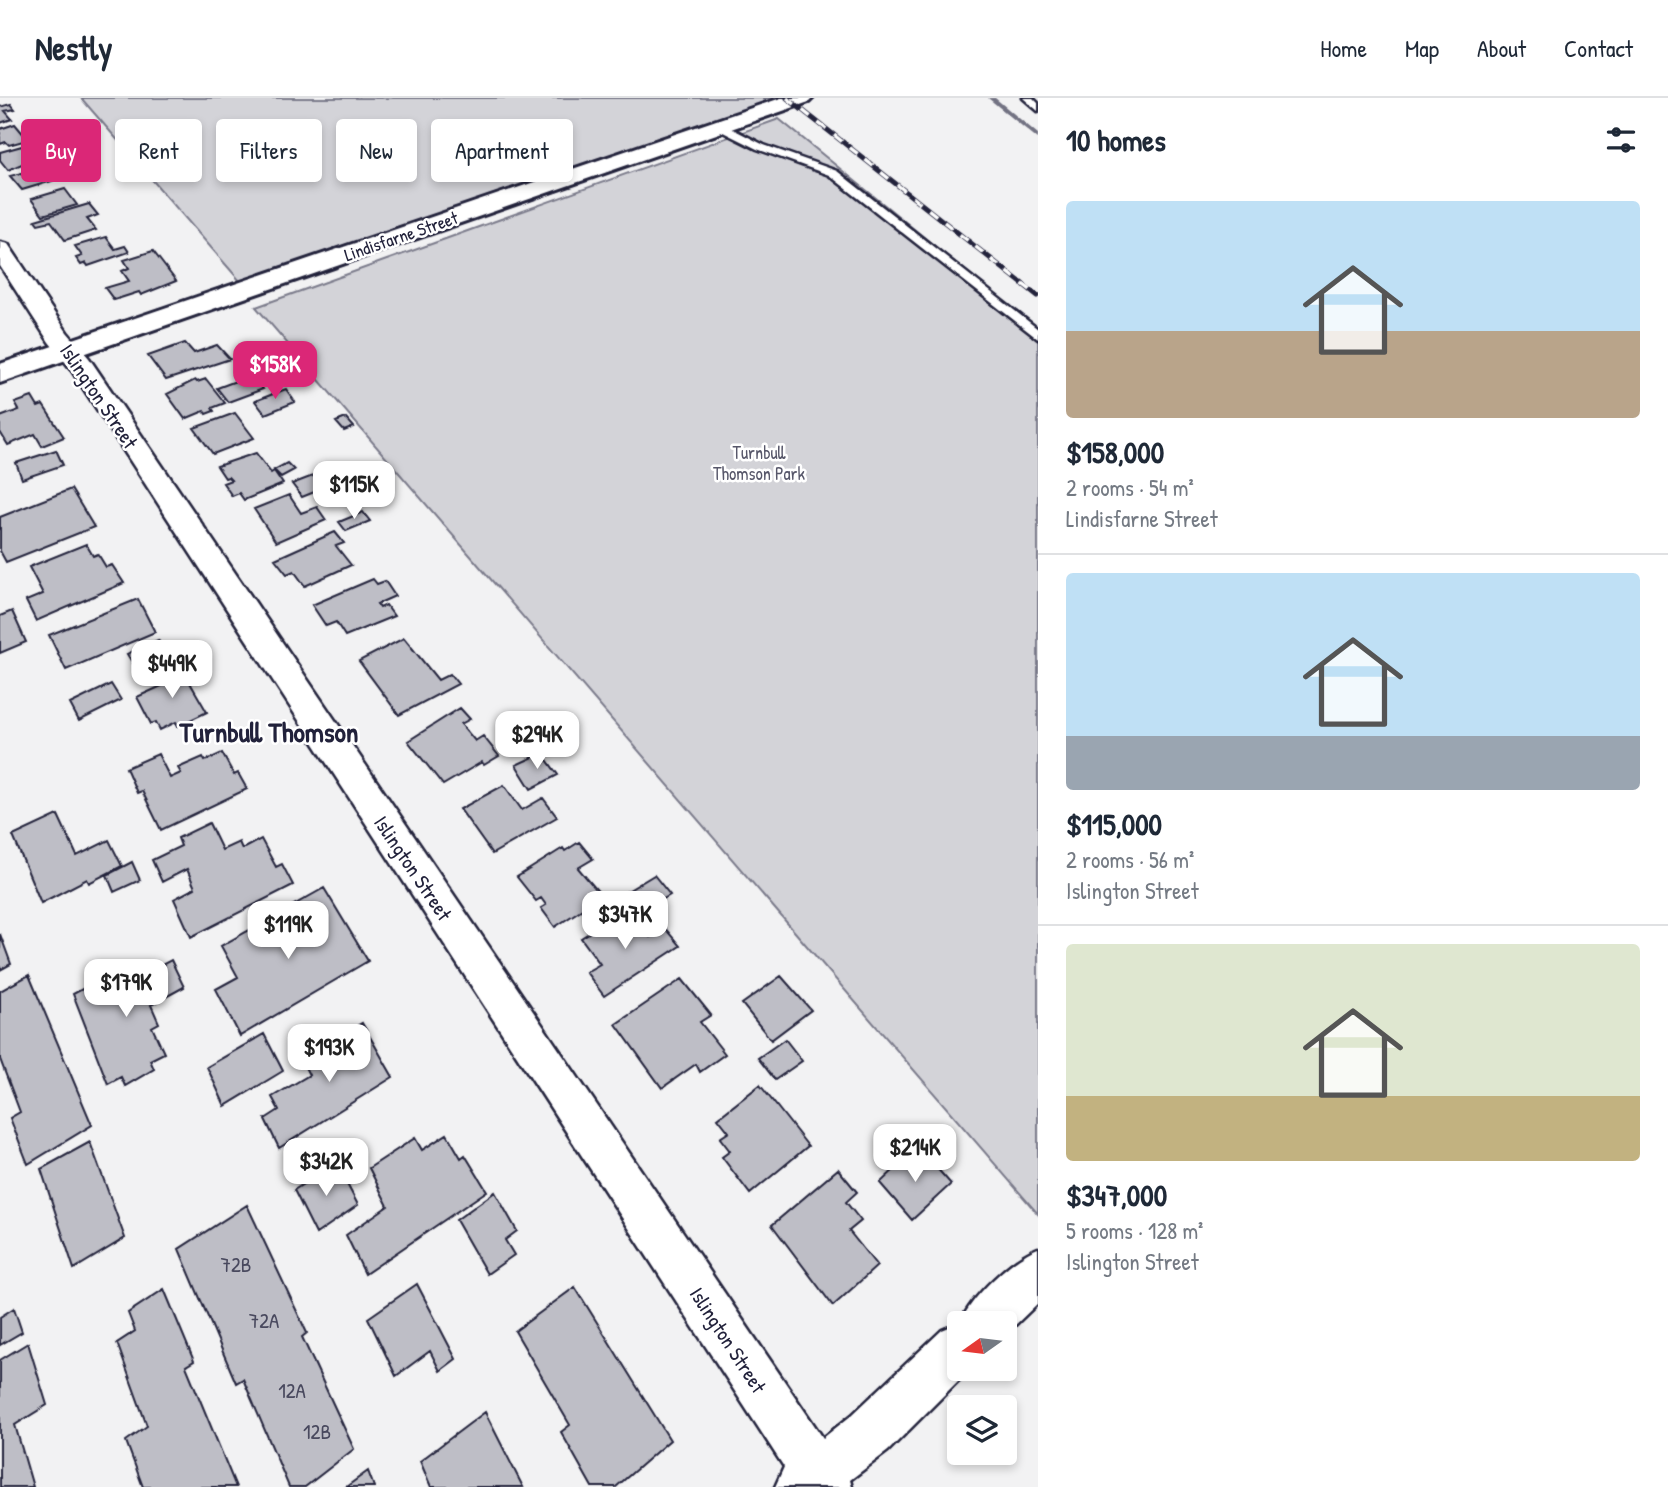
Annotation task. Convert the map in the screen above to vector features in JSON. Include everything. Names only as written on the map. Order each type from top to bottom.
[{"type":"street","name":"Lindisfarne Street","points":[[0,374],[802,98]]},
{"type":"street","name":"Islington Street","points":[[0,249],[69,351],[80,363],[815,1482]]},
{"type":"street","points":[[996,1311],[1038,1271]]},
{"type":"street","points":[[815,1482],[947,1359]]},
{"type":"lane","points":[[1028,98],[1038,108]]},
{"type":"lane","points":[[719,126],[749,145],[811,163],[833,173],[1038,335]]},
{"type":"green space","points":[[81,98],[775,99],[573,168],[573,119],[431,119],[431,182],[531,182],[240,281],[154,182],[202,182],[202,119],[115,119],[115,137]]},
{"type":"green space","name":"Turnbull Thomson Park","points":[[779,119],[1038,330],[1038,1214],[256,307]]},
{"type":"building","points":[[11,104],[15,109],[5,111],[12,119],[0,123],[0,107]]},
{"type":"building","points":[[15,124],[21,131],[21,142],[0,144],[0,129]]},
{"type":"building","points":[[21,146],[21,164],[8,170],[0,160],[0,152]]},
{"type":"building","points":[[21,173],[21,182],[49,182],[22,190],[10,176]]},
{"type":"building","points":[[65,189],[77,205],[43,215],[31,199]]},
{"type":"building","points":[[89,204],[98,215],[87,219],[96,230],[65,240],[51,221],[38,224],[35,220]]},
{"type":"building","points":[[106,237],[115,249],[125,246],[129,252],[88,266],[86,263],[81,265],[76,258],[82,256],[75,246]]},
{"type":"building","points":[[153,251],[176,281],[141,295],[139,292],[114,300],[105,288],[129,281],[122,271],[129,268],[124,260]]},
{"type":"building","points":[[185,343],[194,353],[217,345],[230,359],[166,380],[148,356]]},
{"type":"building","points":[[252,375],[263,389],[228,402],[217,388]]},
{"type":"building","points":[[206,379],[225,403],[212,408],[214,411],[206,414],[204,411],[185,419],[167,394],[195,380],[197,382]]},
{"type":"building","points":[[286,389],[295,402],[265,414],[255,401]]},
{"type":"building","points":[[32,397],[38,407],[43,405],[64,437],[42,446],[35,434],[8,445],[0,432],[0,417],[19,410],[15,403]]},
{"type":"building","points":[[235,413],[254,438],[213,454],[194,428]]},
{"type":"building","points":[[346,418],[354,427],[344,431],[336,422]]},
{"type":"building","points":[[56,450],[63,465],[22,479],[16,463]]},
{"type":"building","points":[[256,453],[283,484],[244,500],[239,493],[232,496],[223,483],[231,480],[225,478],[217,466]]},
{"type":"building","points":[[287,463],[294,470],[281,477],[274,470]]},
{"type":"building","points":[[318,474],[327,487],[302,497],[292,484]]},
{"type":"building","points":[[367,485],[375,495],[360,502],[352,491]]},
{"type":"building","points":[[71,489],[94,527],[6,562],[0,551],[0,517]]},
{"type":"building","points":[[289,495],[301,513],[317,507],[326,520],[276,542],[254,509]]},
{"type":"building","points":[[363,512],[370,521],[346,531],[339,522]]},
{"type":"building","points":[[335,532],[344,543],[336,546],[351,565],[305,586],[294,571],[287,574],[275,559]]},
{"type":"building","points":[[86,544],[93,556],[98,554],[106,567],[112,565],[124,583],[36,621],[26,601],[43,594],[29,567]]},
{"type":"building","points":[[373,579],[377,584],[385,581],[395,596],[377,604],[380,608],[386,605],[394,616],[345,636],[336,622],[326,626],[312,605]]},
{"type":"building","points":[[138,599],[155,632],[66,670],[49,635]]},
{"type":"building","points":[[12,611],[26,642],[0,653],[0,616]]},
{"type":"building","points":[[404,638],[438,680],[450,674],[458,684],[399,715],[359,661]]},
{"type":"building","points":[[158,640],[166,653],[135,667],[127,654]]},
{"type":"building","points":[[178,662],[207,712],[178,726],[176,722],[160,730],[156,722],[151,724],[137,697],[166,684],[158,671]]},
{"type":"building","points":[[111,684],[121,700],[79,721],[70,704]]},
{"type":"building","points":[[460,708],[470,719],[461,724],[475,741],[483,736],[499,756],[484,765],[482,762],[443,785],[408,741]]},
{"type":"building","points":[[222,753],[234,775],[238,773],[247,789],[161,830],[142,791],[137,793],[126,768],[158,754],[170,778],[181,773],[178,768],[203,757],[205,761]]},
{"type":"building","points":[[542,753],[558,775],[531,789],[516,765]]},
{"type":"building","points":[[504,785],[522,810],[543,798],[557,817],[492,854],[460,809]]},
{"type":"building","points":[[58,815],[77,856],[109,840],[122,866],[89,883],[87,879],[41,903],[13,836]]},
{"type":"building","points":[[209,823],[222,850],[239,842],[242,849],[261,839],[276,867],[282,864],[293,885],[191,937],[174,899],[195,888],[187,869],[162,882],[152,860],[181,846],[178,838]]},
{"type":"building","points":[[579,842],[593,859],[578,868],[602,896],[555,927],[541,908],[546,905],[541,898],[536,901],[517,877],[563,848],[565,851]]},
{"type":"building","points":[[132,862],[140,880],[114,892],[107,875]]},
{"type":"building","points":[[654,875],[670,895],[637,915],[621,895]]},
{"type":"building","points":[[324,888],[368,961],[240,1036],[216,989],[238,977],[221,946]]},
{"type":"building","points":[[627,909],[650,937],[664,927],[680,946],[604,996],[586,972],[600,964],[581,938]]},
{"type":"building","points":[[0,934],[11,964],[0,970]]},
{"type":"building","points":[[171,960],[184,987],[151,1005],[159,1023],[152,1027],[164,1053],[150,1060],[154,1069],[125,1086],[121,1077],[108,1084],[73,994],[131,963],[137,978]]},
{"type":"building","points":[[29,975],[92,1125],[28,1164],[10,1118],[20,1112],[0,1059],[0,991]]},
{"type":"building","points":[[781,976],[811,1010],[771,1040],[742,1004]]},
{"type":"building","points":[[682,979],[711,1015],[700,1022],[725,1054],[700,1072],[696,1064],[662,1088],[616,1024]]},
{"type":"building","points":[[362,1023],[393,1077],[279,1148],[265,1119],[279,1110],[272,1097],[309,1075],[301,1059]]},
{"type":"building","points":[[264,1034],[283,1071],[225,1106],[207,1067]]},
{"type":"building","points":[[785,1039],[802,1061],[775,1080],[758,1058]]},
{"type":"building","points":[[760,1085],[808,1146],[750,1194],[722,1157],[730,1151],[720,1138],[729,1132],[718,1118]]},
{"type":"building","points":[[447,1134],[461,1158],[465,1155],[487,1191],[365,1274],[346,1235],[388,1206],[369,1168],[415,1138],[422,1150]]},
{"type":"building","points":[[90,1142],[125,1238],[74,1269],[41,1169]]},
{"type":"building","points":[[918,1147],[951,1184],[912,1220],[880,1183]]},
{"type":"building","points":[[336,1163],[358,1205],[316,1234],[294,1190]]},
{"type":"building","points":[[838,1169],[857,1192],[846,1202],[861,1221],[849,1231],[877,1266],[833,1306],[772,1225]]},
{"type":"building","points":[[495,1192],[517,1231],[505,1240],[514,1255],[487,1274],[456,1220]]},
{"type":"building","points":[[247,1205],[307,1333],[302,1337],[354,1449],[305,1487],[289,1487],[243,1379],[236,1383],[179,1249]]},
{"type":"building","points":[[417,1284],[456,1359],[440,1371],[430,1351],[396,1376],[368,1318]]},
{"type":"building","points":[[575,1287],[670,1440],[616,1487],[592,1487],[561,1432],[570,1425],[515,1331]]},
{"type":"building","points":[[164,1289],[194,1361],[186,1366],[236,1487],[143,1487],[126,1441],[147,1426],[117,1343],[135,1331],[128,1313]]},
{"type":"building","points":[[14,1308],[22,1332],[0,1345],[0,1317]]},
{"type":"building","points":[[28,1343],[47,1405],[15,1425],[33,1487],[0,1487],[0,1360]]},
{"type":"building","points":[[485,1412],[523,1487],[431,1487],[420,1461]]},
{"type":"building","points":[[368,1471],[374,1487],[346,1487]]},
{"type":"waterway","points":[[991,98],[1038,137]]},
{"type":"railway","points":[[787,98],[1038,296]]},
{"type":"district","name":"Turnbull Thomson","points":[[269,732]]}]
